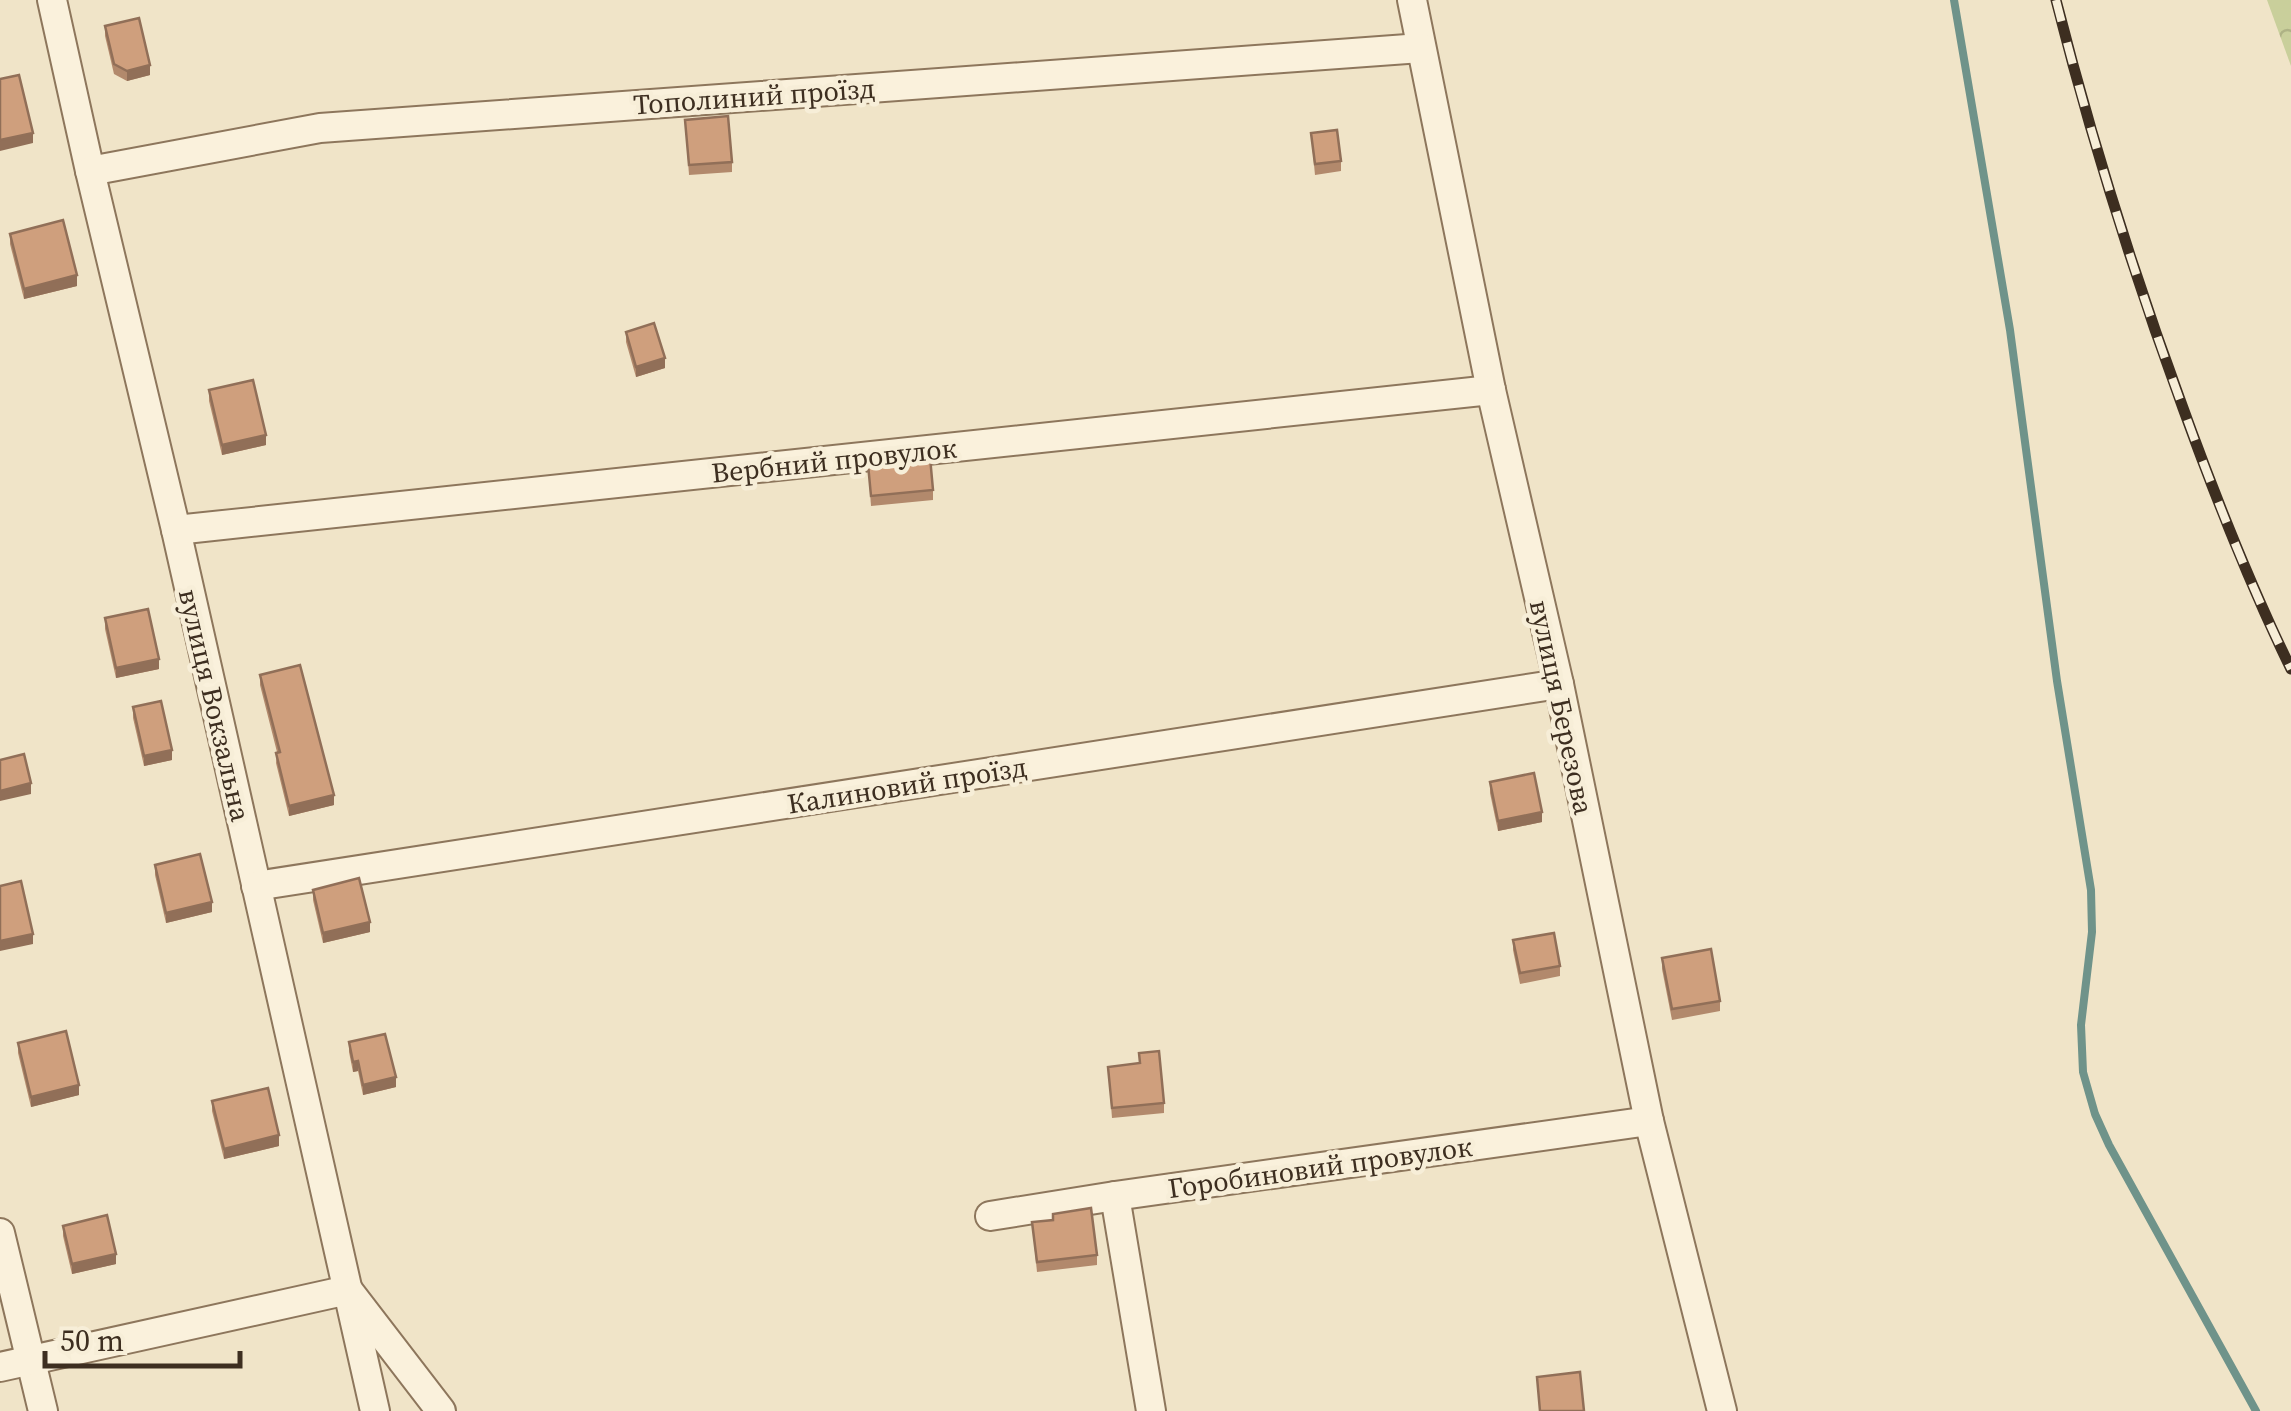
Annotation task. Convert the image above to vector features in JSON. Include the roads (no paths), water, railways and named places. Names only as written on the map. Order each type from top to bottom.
[{"type":"street","name":"вулиця Вокзальна","points":[[52,0],[375,1411]]},
{"type":"street","name":"вулиця Березова","points":[[1412,0],[1491,390],[1650,1121],[1722,1411]]},
{"type":"street","name":"Тополиний проїзд","points":[[90,171],[320,128],[1421,48]]},
{"type":"street","name":"Вербний провулок","points":[[176,530],[1491,390]]},
{"type":"street","name":"Калиновий проїзд","points":[[256,886],[1558,684]]},
{"type":"street","name":"Горобиновий провулок","points":[[990,1216],[1650,1121]]},
{"type":"street","points":[[1114,1196],[1151,1411]]},
{"type":"street","points":[[0,1234],[43,1411]]},
{"type":"street","points":[[0,1367],[348,1290],[441,1411]]},
{"type":"waterway","points":[[1954,0],[2010,330],[2057,681],[2091,890],[2092,932],[2081,1025],[2083,1072],[2109,1145],[2256,1411]]},
{"type":"railway","points":[[2056,0],[2099,155],[2165,358],[2234,540],[2291,669]]}]
